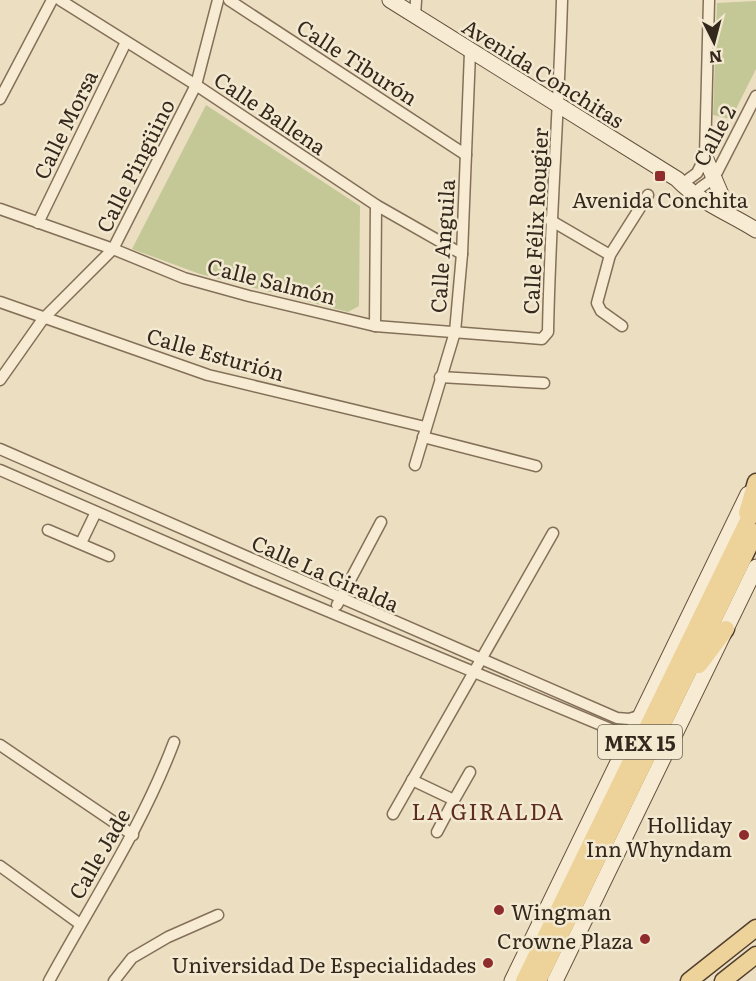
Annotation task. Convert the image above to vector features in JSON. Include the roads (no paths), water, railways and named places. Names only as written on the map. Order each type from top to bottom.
[{"type":"main road","name":"Avenida Conchitas","points":[[390,0],[470,52],[687,184],[721,213],[730,211],[756,230]]},
{"type":"main road","points":[[705,157],[730,211]]},
{"type":"main road","points":[[748,535],[756,480]]},
{"type":"main road","points":[[513,981],[639,716],[756,480]]},
{"type":"main road","name":"MEX 15","points":[[538,981],[677,694],[748,535],[756,504]]},
{"type":"main road","name":"MEX 15","points":[[524,981],[748,535]]},
{"type":"main road","points":[[555,981],[756,567]]},
{"type":"main road","points":[[677,694],[726,629]]},
{"type":"main road","points":[[689,981],[756,928]]},
{"type":"main road","points":[[717,958],[729,979],[756,955]]},
{"type":"street","points":[[0,99],[52,0]]},
{"type":"street","name":"Calle Ballena","points":[[60,0],[196,85],[376,205],[462,254]]},
{"type":"street","name":"Calle Pingüino","points":[[0,380],[43,319],[113,249],[196,85],[218,0]]},
{"type":"street","name":"Calle Tiburón","points":[[229,0],[466,155]]},
{"type":"street","points":[[415,16],[416,0]]},
{"type":"street","name":"Calle Félix Rougier","points":[[546,337],[548,332],[550,220],[560,105],[562,0]]},
{"type":"street","points":[[687,184],[697,173],[705,157],[710,0]]},
{"type":"street","name":"Calle Morsa","points":[[38,223],[126,42]]},
{"type":"street","name":"Calle Anguila","points":[[415,465],[455,332],[462,254],[470,52]]},
{"type":"street","name":"Calle 2","points":[[687,184],[714,178],[756,96]]},
{"type":"street","points":[[622,326],[601,311],[597,303],[610,255],[648,195]]},
{"type":"street","points":[[375,326],[376,205]]},
{"type":"street","name":"Calle Salmón","points":[[0,209],[113,249],[184,278],[375,326],[546,337]]},
{"type":"street","points":[[550,220],[610,255]]},
{"type":"street","name":"Calle Esturión","points":[[0,302],[43,319],[208,375],[424,432],[536,466]]},
{"type":"street","points":[[440,376],[544,382]]},
{"type":"street","name":"Calle La Giralda","points":[[0,449],[481,661],[622,720],[639,716]]},
{"type":"street","name":"Calle La Giralda","points":[[0,470],[332,613],[613,730],[620,734],[625,745]]},
{"type":"street","points":[[81,543],[96,512]]},
{"type":"street","points":[[332,613],[381,522]]},
{"type":"street","points":[[48,530],[109,556]]},
{"type":"street","points":[[393,814],[553,533]]},
{"type":"street","name":"Calle Jade","points":[[49,981],[133,835],[158,783],[174,742]]},
{"type":"street","points":[[0,745],[133,835]]},
{"type":"street","points":[[437,832],[470,772]]},
{"type":"street","points":[[412,780],[454,800]]},
{"type":"street","points":[[0,866],[80,924]]},
{"type":"street","points":[[114,981],[132,958],[168,937],[218,915]]},
{"type":"place","name":"Avenida Conchita","points":[[660,176]]},
{"type":"place","name":"Holliday Inn Whyndam","points":[[744,835]]},
{"type":"place","name":"Wingman","points":[[499,910]]},
{"type":"place","name":"Crowne Plaza","points":[[645,939]]},
{"type":"place","name":"Universidad De Especialidades","points":[[488,963]]},
{"type":"district","name":"LA GIRALDA","points":[[488,810]]}]
